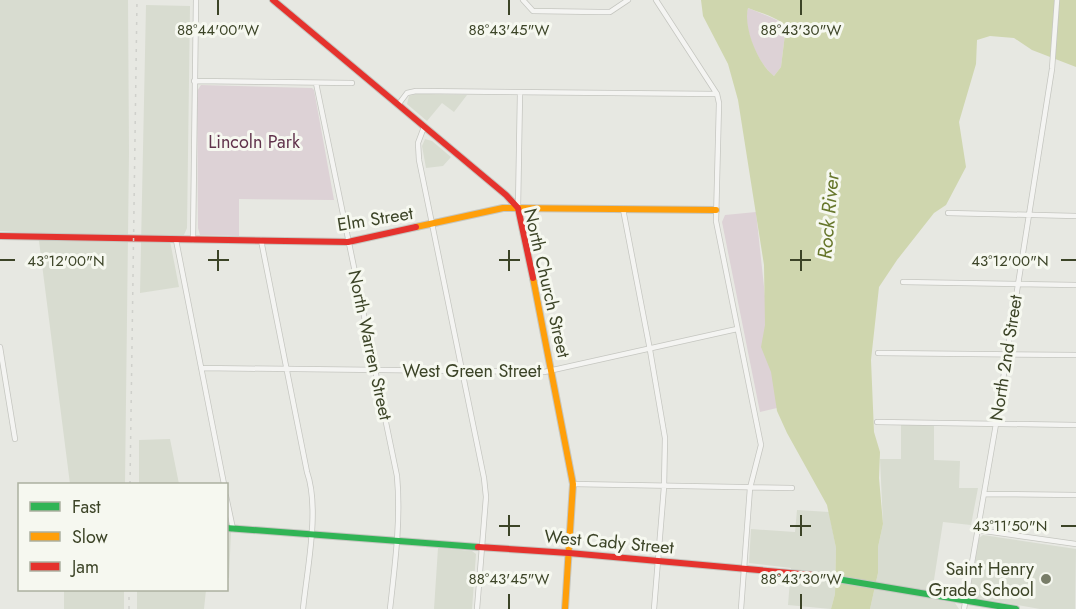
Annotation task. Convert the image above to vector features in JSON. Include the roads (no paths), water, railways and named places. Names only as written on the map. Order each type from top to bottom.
[{"type":"street","points":[[193,240],[196,0]]},
{"type":"street","name":"North Church Street","points":[[273,0],[506,195],[518,208],[573,484],[565,609]]},
{"type":"street","points":[[522,0],[533,11],[610,12],[628,0]]},
{"type":"street","points":[[656,0],[717,94],[720,110],[716,210],[761,445],[750,488],[741,609]]},
{"type":"street","name":"North 2nd Street","points":[[964,609],[996,424],[1053,63],[1057,0]]},
{"type":"street","points":[[194,81],[352,83]]},
{"type":"street","name":"North Warren Street","points":[[316,83],[397,476],[398,542],[390,609]]},
{"type":"street","points":[[398,105],[407,93],[416,90],[717,94]]},
{"type":"street","points":[[518,208],[520,93]]},
{"type":"street","points":[[424,127],[418,153],[486,492],[477,609]]},
{"type":"street","name":"Elm Street","points":[[0,236],[348,242],[503,208],[716,210]]},
{"type":"street","points":[[623,209],[665,438],[664,487],[654,609]]},
{"type":"street","points":[[948,213],[1076,216]]},
{"type":"street","points":[[176,240],[224,483]]},
{"type":"street","points":[[261,240],[312,488],[303,609]]},
{"type":"street","points":[[903,282],[1076,285]]},
{"type":"street","name":"West Green Street","points":[[201,368],[551,371],[737,329]]},
{"type":"street","points":[[0,347],[15,439]]},
{"type":"street","points":[[878,353],[1076,355]]},
{"type":"street","points":[[877,422],[1076,425]]},
{"type":"street","points":[[573,484],[792,488]]},
{"type":"street","points":[[984,494],[1076,495]]},
{"type":"street","points":[[228,512],[230,529]]},
{"type":"street","name":"West Cady Street","points":[[230,529],[744,568],[812,575],[1016,609]]},
{"type":"street","points":[[978,530],[1076,544]]},
{"type":"water","name":"Rock River","points":[[701,0],[1076,0],[1076,67],[1032,50],[1014,38],[990,36],[977,40],[976,64],[959,122],[966,167],[946,205],[934,213],[879,287],[871,360],[874,432],[880,452],[879,478],[883,524],[878,547],[878,573],[870,609],[831,609],[835,594],[836,548],[827,505],[777,411],[771,372],[761,347],[765,325],[764,265],[738,100],[728,64],[703,16]],"holes":[[[748,8],[786,26],[781,67],[774,76],[762,63],[753,45],[748,25]]]},
{"type":"railway","points":[[130,483],[137,0]]},
{"type":"railway","points":[[129,591],[129,609]]},
{"type":"place","name":"Saint Henry Grade School","points":[[1046,579]]},
{"type":"park label","name":"Lincoln Park","points":[[254,142]]}]
